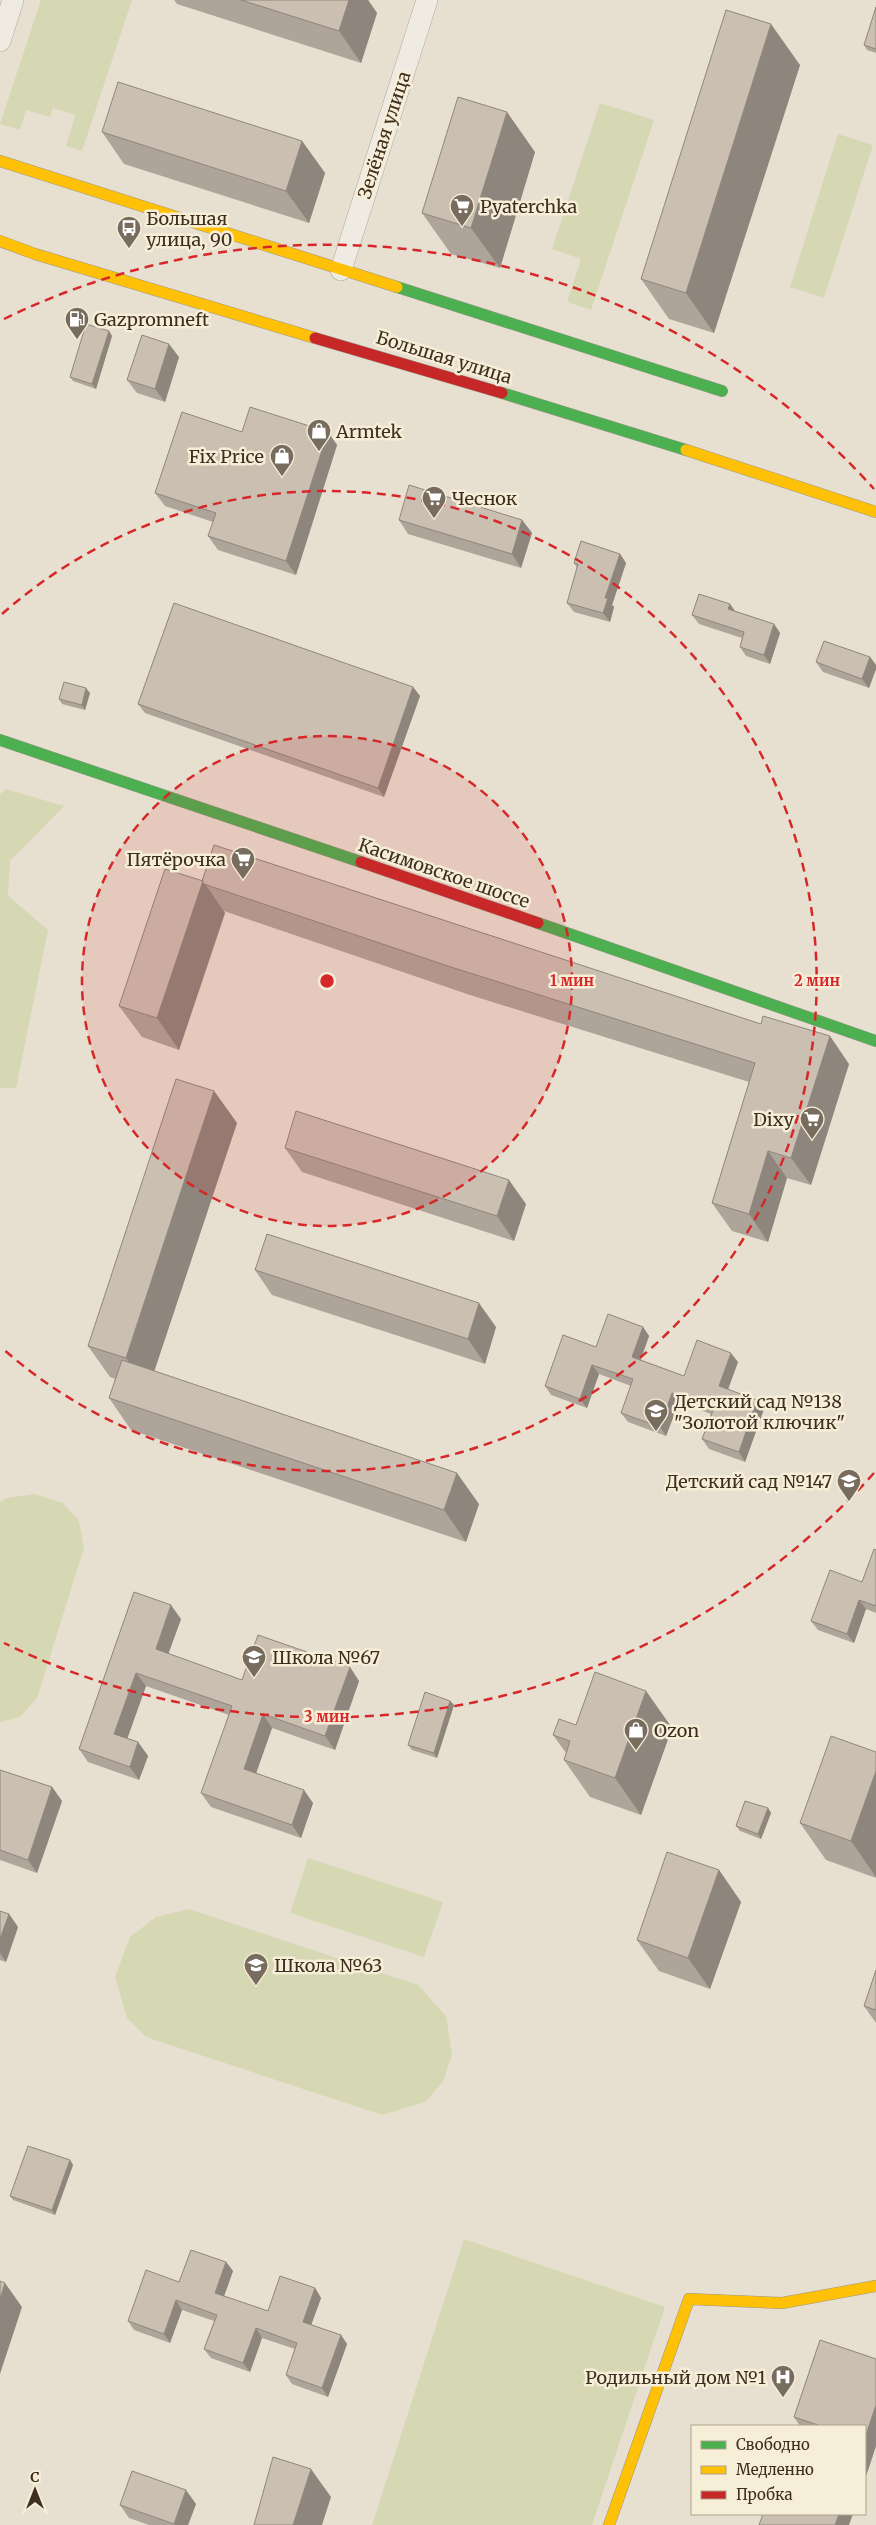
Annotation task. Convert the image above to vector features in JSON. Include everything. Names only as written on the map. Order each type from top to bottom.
[{"type":"street","points":[[0,41],[13,0]]},
{"type":"street","name":"Зелёная улица","points":[[341,270],[427,0]]},
{"type":"street","points":[[0,161],[722,391]]},
{"type":"street","name":"Большая улица","points":[[0,241],[35,254],[634,433],[876,512]]},
{"type":"street","name":"Касимовское шоссе","points":[[0,740],[180,800],[876,1041]]},
{"type":"street","points":[[610,2525],[689,2299],[782,2303],[876,2286]]},
{"type":"green space","points":[[41,0],[132,0],[82,151],[66,146],[75,115],[53,108],[50,117],[26,110],[20,130],[0,124]]},
{"type":"green space","points":[[600,103],[654,120],[591,310],[567,302],[581,259],[552,249]]},
{"type":"green space","points":[[838,134],[873,145],[824,298],[790,287]]},
{"type":"green space","points":[[6,789],[64,806],[10,861],[8,896],[48,930],[16,1088],[0,1088],[0,794]]},
{"type":"green space","points":[[35,1494],[63,1503],[79,1521],[84,1548],[37,1698],[20,1717],[0,1722],[0,1502],[6,1498]]},
{"type":"green space","points":[[308,1858],[443,1902],[424,1957],[290,1913]]},
{"type":"green space","points":[[189,1909],[418,1985],[446,2016],[452,2054],[443,2082],[425,2102],[382,2115],[146,2037],[127,2018],[115,1977],[130,1937],[156,1917]]},
{"type":"green space","points":[[464,2239],[665,2307],[592,2525],[372,2525]]},
{"type":"building","points":[[241,0],[349,0],[339,31]]},
{"type":"building","points":[[876,7],[876,49],[864,45]]},
{"type":"building","points":[[726,10],[771,24],[686,293],[641,279]]},
{"type":"building","points":[[118,82],[302,141],[286,191],[102,132]]},
{"type":"building","points":[[458,97],[507,112],[471,228],[422,213]]},
{"type":"building","points":[[86,324],[109,331],[92,384],[70,377]]},
{"type":"building","points":[[142,335],[169,344],[155,389],[127,380]]},
{"type":"building","points":[[250,407],[328,432],[286,561],[208,536],[216,513],[155,493],[182,412],[242,432]]},
{"type":"building","points":[[409,485],[522,520],[512,554],[399,520]]},
{"type":"building","points":[[581,541],[620,554],[605,598],[608,598],[603,613],[567,603],[578,564],[574,563]]},
{"type":"building","points":[[699,594],[730,604],[728,609],[774,624],[764,655],[740,647],[744,632],[692,615]]},
{"type":"building","points":[[174,603],[413,687],[378,788],[138,704]]},
{"type":"building","points":[[824,641],[870,657],[862,679],[816,662]]},
{"type":"building","points":[[64,682],[86,688],[82,705],[59,699]]},
{"type":"building","points":[[214,845],[761,1024],[763,1016],[830,1036],[791,1158],[768,1151],[749,1214],[712,1203],[755,1063],[451,967],[204,884],[202,881]]},
{"type":"building","points":[[165,869],[203,881],[157,1018],[119,1006]]},
{"type":"building","points":[[176,1079],[214,1091],[126,1358],[88,1346]]},
{"type":"building","points":[[296,1111],[509,1180],[497,1216],[285,1148]]},
{"type":"building","points":[[267,1234],[479,1303],[468,1339],[255,1270]]},
{"type":"building","points":[[608,1314],[643,1327],[632,1357],[684,1376],[697,1340],[731,1353],[719,1386],[757,1400],[739,1452],[702,1439],[714,1408],[672,1393],[660,1427],[621,1413],[633,1379],[592,1365],[580,1399],[545,1386],[563,1335],[596,1347]]},
{"type":"building","points":[[122,1360],[457,1473],[444,1510],[109,1398]]},
{"type":"building","points":[[874,1549],[876,1550],[876,1606],[859,1600],[847,1634],[811,1621],[830,1570],[862,1582]]},
{"type":"building","points":[[134,1592],[171,1605],[156,1649],[242,1680],[258,1635],[350,1667],[325,1736],[263,1714],[244,1769],[304,1790],[292,1825],[201,1793],[232,1706],[136,1673],[114,1734],[138,1742],[130,1767],[79,1749]]},
{"type":"building","points":[[595,1672],[646,1691],[615,1778],[564,1760],[570,1741],[553,1735],[559,1719],[576,1725]]},
{"type":"building","points":[[425,1692],[450,1701],[434,1753],[408,1745]]},
{"type":"building","points":[[831,1736],[876,1752],[876,1771],[851,1841],[800,1823]]},
{"type":"building","points":[[0,1770],[52,1787],[28,1860],[0,1850]]},
{"type":"building","points":[[745,1801],[768,1808],[758,1834],[736,1826]]},
{"type":"building","points":[[667,1852],[719,1870],[688,1958],[637,1940]]},
{"type":"building","points":[[0,1911],[9,1914],[0,1939]]},
{"type":"building","points":[[876,1970],[876,2010],[864,2006]]},
{"type":"building","points":[[28,2146],[70,2160],[52,2210],[10,2196]]},
{"type":"building","points":[[191,2250],[226,2262],[215,2293],[268,2311],[280,2276],[315,2288],[303,2322],[341,2335],[322,2388],[286,2375],[297,2343],[256,2328],[243,2363],[204,2349],[217,2315],[176,2300],[164,2334],[128,2321],[146,2270],[179,2282]]},
{"type":"building","points":[[0,2281],[5,2283],[0,2299]]},
{"type":"building","name":"Родильный дом №1","points":[[820,2340],[876,2359],[876,2405],[866,2435],[866,2425],[818,2425],[794,2417]]},
{"type":"building","points":[[273,2457],[311,2469],[293,2525],[254,2525]]},
{"type":"building","points":[[132,2471],[186,2490],[174,2524],[120,2505]]},
{"type":"building","points":[[763,2515],[839,2515],[835,2525],[759,2525]]},
{"type":"traffic: fast","points":[[397,287],[722,391]]},
{"type":"traffic: fast","points":[[502,393],[686,450]]},
{"type":"traffic: fast","points":[[0,740],[361,862]]},
{"type":"traffic: fast","points":[[538,923],[876,1041]]},
{"type":"traffic: slow","points":[[0,161],[397,287]]},
{"type":"traffic: slow","points":[[0,241],[35,254],[315,338]]},
{"type":"traffic: slow","points":[[686,450],[876,512]]},
{"type":"traffic: slow","points":[[609,2525],[689,2299],[782,2303],[876,2286]]},
{"type":"traffic: jam","points":[[315,338],[502,393]]},
{"type":"traffic: jam","points":[[361,862],[538,923]]},
{"type":"place","name":"Pyaterchka","points":[[462,227]]},
{"type":"place","name":"Большая улица, 90","points":[[129,249]]},
{"type":"place","name":"Gazpromneft","points":[[77,340]]},
{"type":"place","name":"Armtek","points":[[319,452]]},
{"type":"place","name":"Fix Price","points":[[282,477]]},
{"type":"place","name":"Чеснок","points":[[434,519]]},
{"type":"place","name":"Пятёрочка","points":[[243,880]]},
{"type":"place","name":"Dixy","points":[[812,1140]]},
{"type":"place","name":"Детский сад №138 \"Золотой ключик\"","points":[[656,1432]]},
{"type":"place","name":"Детский сад №147","points":[[849,1502]]},
{"type":"place","name":"Школа №67","points":[[254,1678]]},
{"type":"place","name":"Ozon","points":[[636,1751]]},
{"type":"place","name":"Школа №63","points":[[256,1986]]},
{"type":"place","name":"Родильный дом №1","points":[[783,2398]]}]
